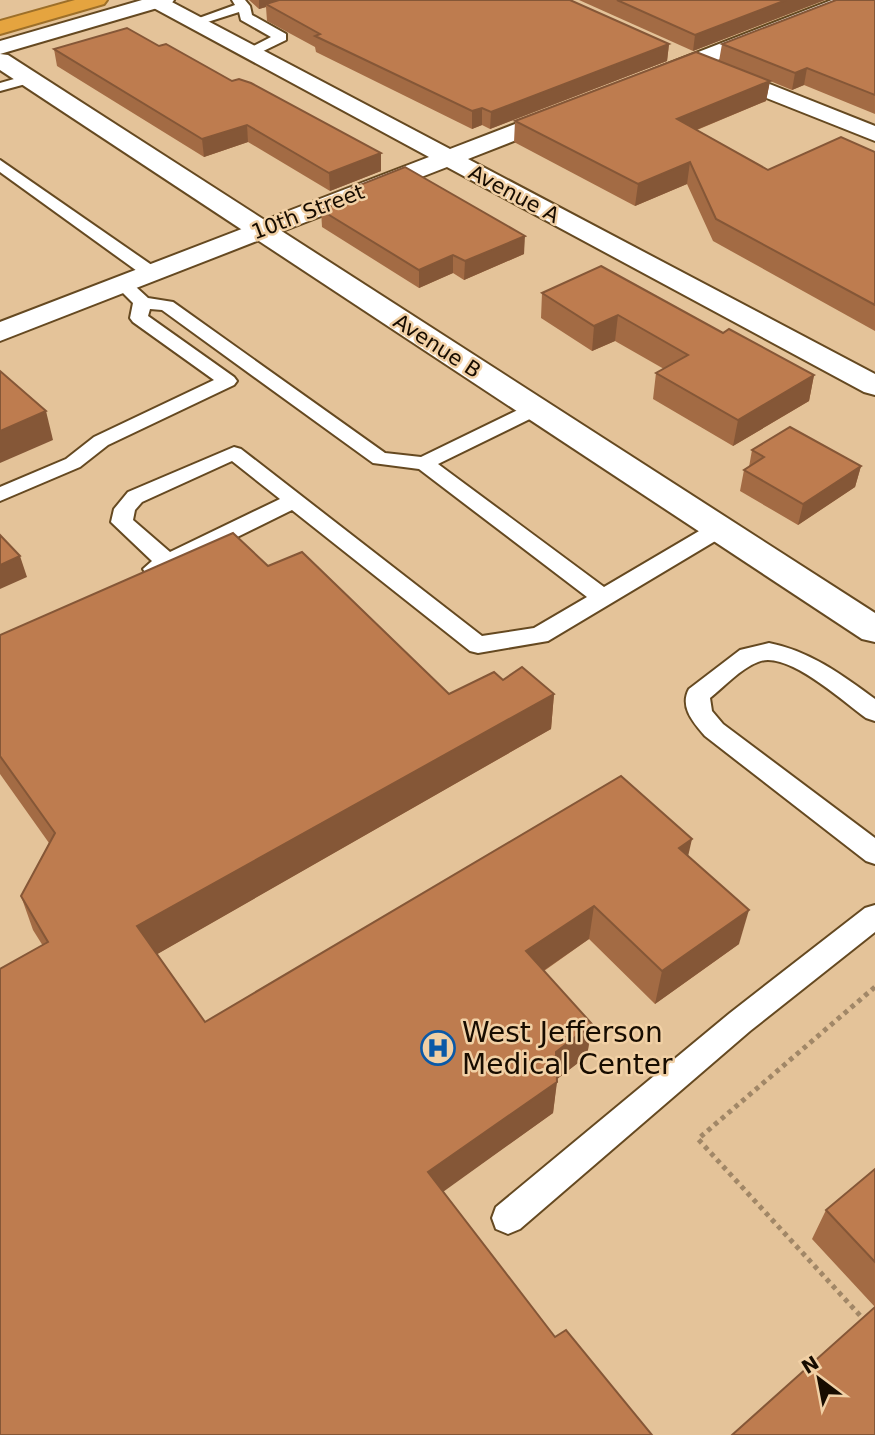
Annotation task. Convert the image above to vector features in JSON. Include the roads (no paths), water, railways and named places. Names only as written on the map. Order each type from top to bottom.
[{"type":"highway","points":[[0,13],[47,0]]},
{"type":"highway","points":[[0,28],[97,0]]},
{"type":"street","points":[[639,83],[850,0]]},
{"type":"street","points":[[0,48],[158,1]]},
{"type":"street","name":"Avenue A","points":[[158,1],[875,386]]},
{"type":"street","points":[[671,51],[875,134]]},
{"type":"street","name":"Avenue B","points":[[0,60],[875,630]]},
{"type":"street","name":"10th Street","points":[[0,332],[588,103]]},
{"type":"lane","points":[[195,22],[249,10],[281,37],[251,53]]},
{"type":"lane","points":[[0,88],[28,79]]},
{"type":"lane","points":[[0,164],[150,272]]},
{"type":"lane","points":[[121,284],[142,302],[167,306],[380,459],[424,463],[535,409]]},
{"type":"lane","points":[[0,495],[73,463],[102,441],[227,381],[139,318],[142,302]]},
{"type":"lane","points":[[167,562],[122,522],[125,509],[135,497],[234,453],[478,645],[540,635],[719,529]]},
{"type":"lane","points":[[424,463],[603,598]]},
{"type":"lane","points":[[131,580],[295,500]]},
{"type":"lane","points":[[875,712],[805,662],[785,653],[757,652],[698,695],[700,713],[714,730],[875,853]]},
{"type":"lane","points":[[508,1218],[740,1022],[875,916]]},
{"type":"place","name":"West Jefferson Medical Center","points":[[438,1048]]}]
